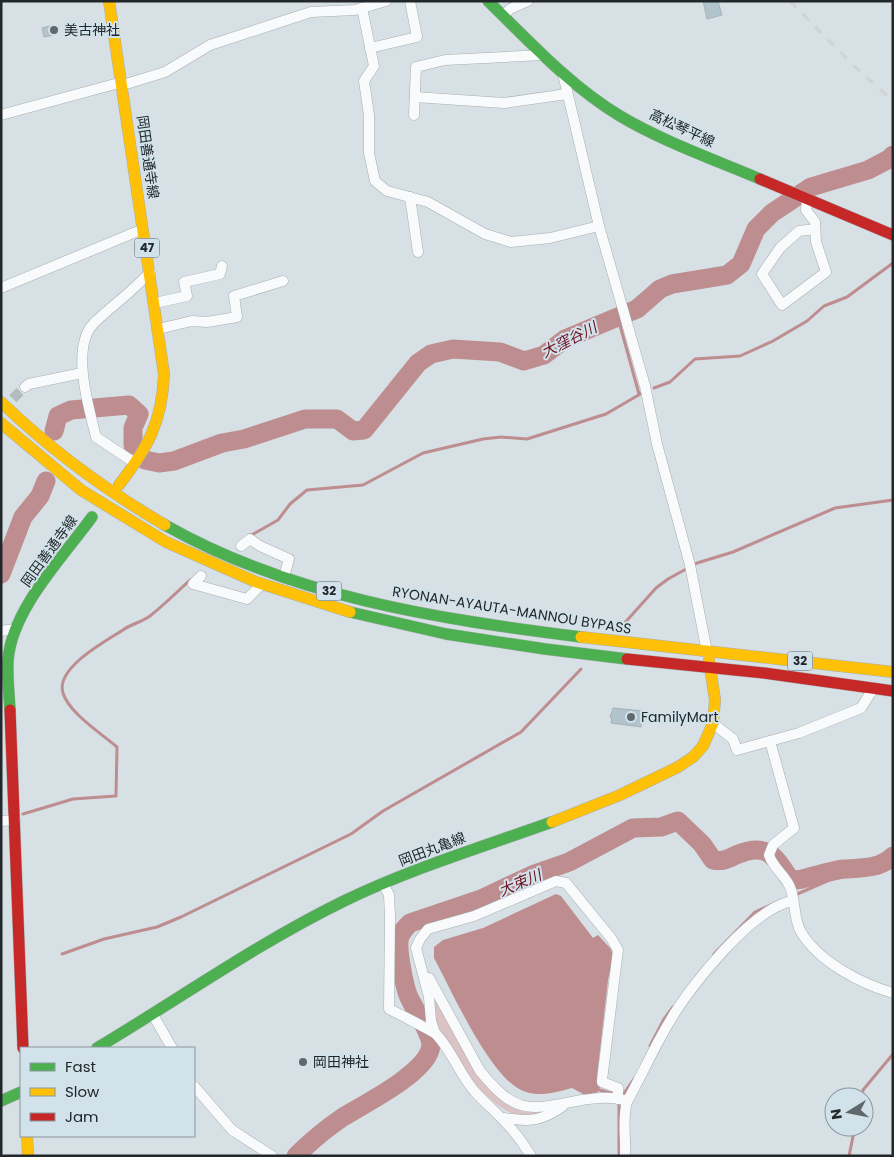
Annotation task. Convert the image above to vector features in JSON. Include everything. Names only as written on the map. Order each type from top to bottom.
[{"type":"main road","name":"岡田善通寺線","points":[[109,1],[123,85],[164,374],[164,396],[156,427],[148,446],[119,485]]},
{"type":"main road","name":"高松琴平線","points":[[488,1],[563,74],[620,116],[801,197],[893,235]]},
{"type":"main road","name":"RYONAN-AYAUTA-MANNOU BYPASS","points":[[1,402],[36,438],[118,498],[178,532],[236,560],[284,577],[387,607],[455,619],[558,635],[893,672]]},
{"type":"main road","name":"32","points":[[1,423],[34,454],[110,509],[162,540],[262,585],[386,623],[539,650],[807,678],[893,691]]},
{"type":"main road","name":"岡田善通寺線","points":[[23,1047],[15,820],[7,682],[8,660],[15,629],[31,600],[92,517]]},
{"type":"main road","points":[[707,652],[715,725]]},
{"type":"main road","name":"岡田丸亀線","points":[[99,1047],[153,1015],[286,930],[383,883],[627,792],[692,758],[711,736],[715,725]]},
{"type":"main road","points":[[1,1101],[20,1092]]},
{"type":"main road","points":[[27,1137],[28,1156]]},
{"type":"street","points":[[1,115],[115,84],[123,85],[165,72],[210,45],[311,12],[333,12],[362,8],[386,1]]},
{"type":"street","points":[[370,48],[417,37],[410,1]]},
{"type":"street","points":[[503,16],[510,9],[528,1]]},
{"type":"street","points":[[362,8],[374,66],[364,81],[369,115],[369,153],[374,181],[387,191],[428,202],[485,234],[511,242],[550,238],[599,226]]},
{"type":"street","points":[[414,116],[416,67],[453,59],[543,55]]},
{"type":"street","points":[[563,74],[599,226],[645,386],[657,444],[690,567],[707,652]]},
{"type":"street","points":[[415,97],[504,102],[567,94]]},
{"type":"street","points":[[410,197],[418,252]]},
{"type":"street","points":[[801,197],[806,210],[815,222],[816,242],[826,272],[782,305],[762,274],[780,248],[799,231],[815,228]]},
{"type":"street","points":[[1,288],[143,229]]},
{"type":"street","points":[[155,303],[187,296],[184,282],[220,274],[222,266]]},
{"type":"street","points":[[136,463],[96,437],[82,373],[85,336],[93,324],[132,292],[150,272]]},
{"type":"street","points":[[158,329],[192,321],[207,322],[237,317],[234,296],[283,281]]},
{"type":"street","points":[[26,387],[29,384],[82,373]]},
{"type":"street","points":[[241,546],[250,539],[260,546],[289,559],[284,577]]},
{"type":"street","points":[[201,576],[193,584],[247,599],[262,585]]},
{"type":"street","points":[[1,631],[15,629]]},
{"type":"street","points":[[715,725],[725,730],[733,739],[737,750],[799,733],[861,708],[873,689]]},
{"type":"street","points":[[770,741],[794,828],[769,852],[790,887],[802,932],[814,948],[845,972],[862,983],[893,993]]},
{"type":"street","points":[[1,821],[15,820]]},
{"type":"street","points":[[531,1156],[517,1133],[504,1118],[475,1092],[433,1032],[430,997],[416,948],[428,929],[474,916],[556,881],[566,883],[611,938],[618,950],[602,1082],[618,1088],[626,1133],[625,1156]]},
{"type":"street","points":[[383,883],[389,895],[389,1009],[433,1032]]},
{"type":"street","points":[[621,1098],[670,1020],[716,961],[764,913],[792,898]]},
{"type":"street","points":[[424,975],[428,976],[480,1071],[500,1094],[510,1102],[531,1109],[603,1096],[621,1098]]},
{"type":"street","points":[[153,1015],[171,1047]]},
{"type":"street","points":[[195,1087],[232,1130],[272,1156]]},
{"type":"street","points":[[504,1118],[520,1121],[546,1118],[567,1103]]},
{"type":"shaded area","points":[[556,894],[561,896],[593,938],[598,935],[611,949],[613,957],[608,980],[597,1077],[600,1087],[597,1093],[585,1095],[572,1088],[537,1094],[526,1092],[513,1085],[486,1054],[434,958],[434,947],[443,940],[483,928]]},
{"type":"shaded area","points":[[429,985],[470,1058],[498,1094],[512,1107],[525,1112],[556,1108],[540,1116],[523,1117],[509,1112],[496,1104],[483,1092],[460,1065],[442,1036],[433,1014]]},
{"type":"building","points":[[703,1],[718,1],[722,15],[707,19]]},
{"type":"building","points":[[53,25],[55,35],[44,37],[42,28]]},
{"type":"building","points":[[613,708],[644,711],[641,727],[611,723],[612,718],[610,717]]},
{"type":"waterway","name":"大窪谷川","points":[[145,460],[159,463],[174,461],[222,443],[244,439],[305,419],[337,419],[353,431],[364,430],[418,363],[431,354],[453,349],[500,352],[524,361],[544,355],[565,339],[637,309],[660,289],[672,284],[727,275],[741,264],[756,229],[772,213],[811,187],[868,170],[893,155]]},
{"type":"waterway","points":[[654,388],[670,382],[695,359],[740,356],[773,341],[807,321],[824,306],[847,297],[893,263]]},
{"type":"waterway","points":[[618,318],[639,394]]},
{"type":"waterway","points":[[248,537],[278,520],[290,504],[307,490],[363,485],[423,453],[483,439],[501,437],[527,439],[606,414],[642,393]]},
{"type":"waterway","name":"大窪谷川","points":[[54,431],[58,416],[71,410],[129,405],[139,414],[133,428],[133,445]]},
{"type":"waterway","name":"大窪谷川","points":[[1,574],[23,517],[40,496],[46,481]]},
{"type":"waterway","points":[[621,627],[656,588],[697,563],[733,552],[835,508],[893,500]]},
{"type":"waterway","points":[[23,814],[73,799],[116,796],[117,747],[87,723],[72,708],[66,701],[63,693],[63,684],[67,674],[84,656],[126,628],[150,616],[190,580]]},
{"type":"waterway","points":[[62,954],[104,939],[157,927],[351,834],[383,811],[521,732],[581,669]]},
{"type":"waterway","name":"大束川","points":[[296,1156],[337,1121],[392,1088],[405,1078],[425,1059],[430,1050],[431,1044],[427,1030],[408,995],[400,961],[399,939],[410,923],[481,899],[532,875],[569,862],[633,828],[661,827],[678,821],[702,844],[713,860],[725,860],[747,851],[762,851],[774,857],[790,879],[797,880],[838,870],[876,866],[893,856]]},
{"type":"waterway","points":[[795,895],[834,878],[863,874],[893,863]]},
{"type":"waterway","points":[[714,954],[755,912],[775,903]]},
{"type":"waterway","points":[[650,1046],[664,1019],[673,1007]]},
{"type":"waterway","points":[[866,1087],[893,1054]]},
{"type":"waterway","points":[[622,1096],[634,1079]]},
{"type":"waterway","points":[[596,1089],[614,1094]]},
{"type":"waterway","points":[[619,1102],[619,1156]]},
{"type":"waterway","points":[[849,1156],[853,1137]]},
{"type":"tunnel","points":[[2,409],[25,387]]},
{"type":"railway","points":[[790,1],[854,66],[893,101]]},
{"type":"traffic: fast","points":[[488,1],[567,77],[620,116],[689,150],[760,179]]},
{"type":"traffic: fast","points":[[10,710],[8,660],[19,622],[41,584],[92,517]]},
{"type":"traffic: fast","points":[[165,525],[213,550],[263,570],[315,587],[420,613],[581,637]]},
{"type":"traffic: fast","points":[[350,612],[446,634],[627,659]]},
{"type":"traffic: fast","points":[[99,1047],[250,953],[344,901],[420,869],[552,822]]},
{"type":"traffic: fast","points":[[1,1101],[20,1092]]},
{"type":"traffic: slow","points":[[109,1],[164,374],[160,407],[152,434],[138,459],[119,485]]},
{"type":"traffic: slow","points":[[1,402],[59,453],[121,498],[165,525]]},
{"type":"traffic: slow","points":[[1,423],[81,490],[166,542],[256,582],[350,612]]},
{"type":"traffic: slow","points":[[581,637],[893,672]]},
{"type":"traffic: slow","points":[[552,822],[620,795],[678,767],[693,757],[703,746],[713,723],[715,700],[709,660]]},
{"type":"traffic: slow","points":[[27,1137],[28,1156]]},
{"type":"traffic: jam","points":[[760,179],[893,235]]},
{"type":"traffic: jam","points":[[627,659],[764,673],[893,691]]},
{"type":"traffic: jam","points":[[10,710],[23,1047]]},
{"type":"place","name":"美古神社","points":[[54,30]]},
{"type":"place","name":"FamilyMart","points":[[631,717]]},
{"type":"place","name":"岡田神社","points":[[303,1062]]}]
